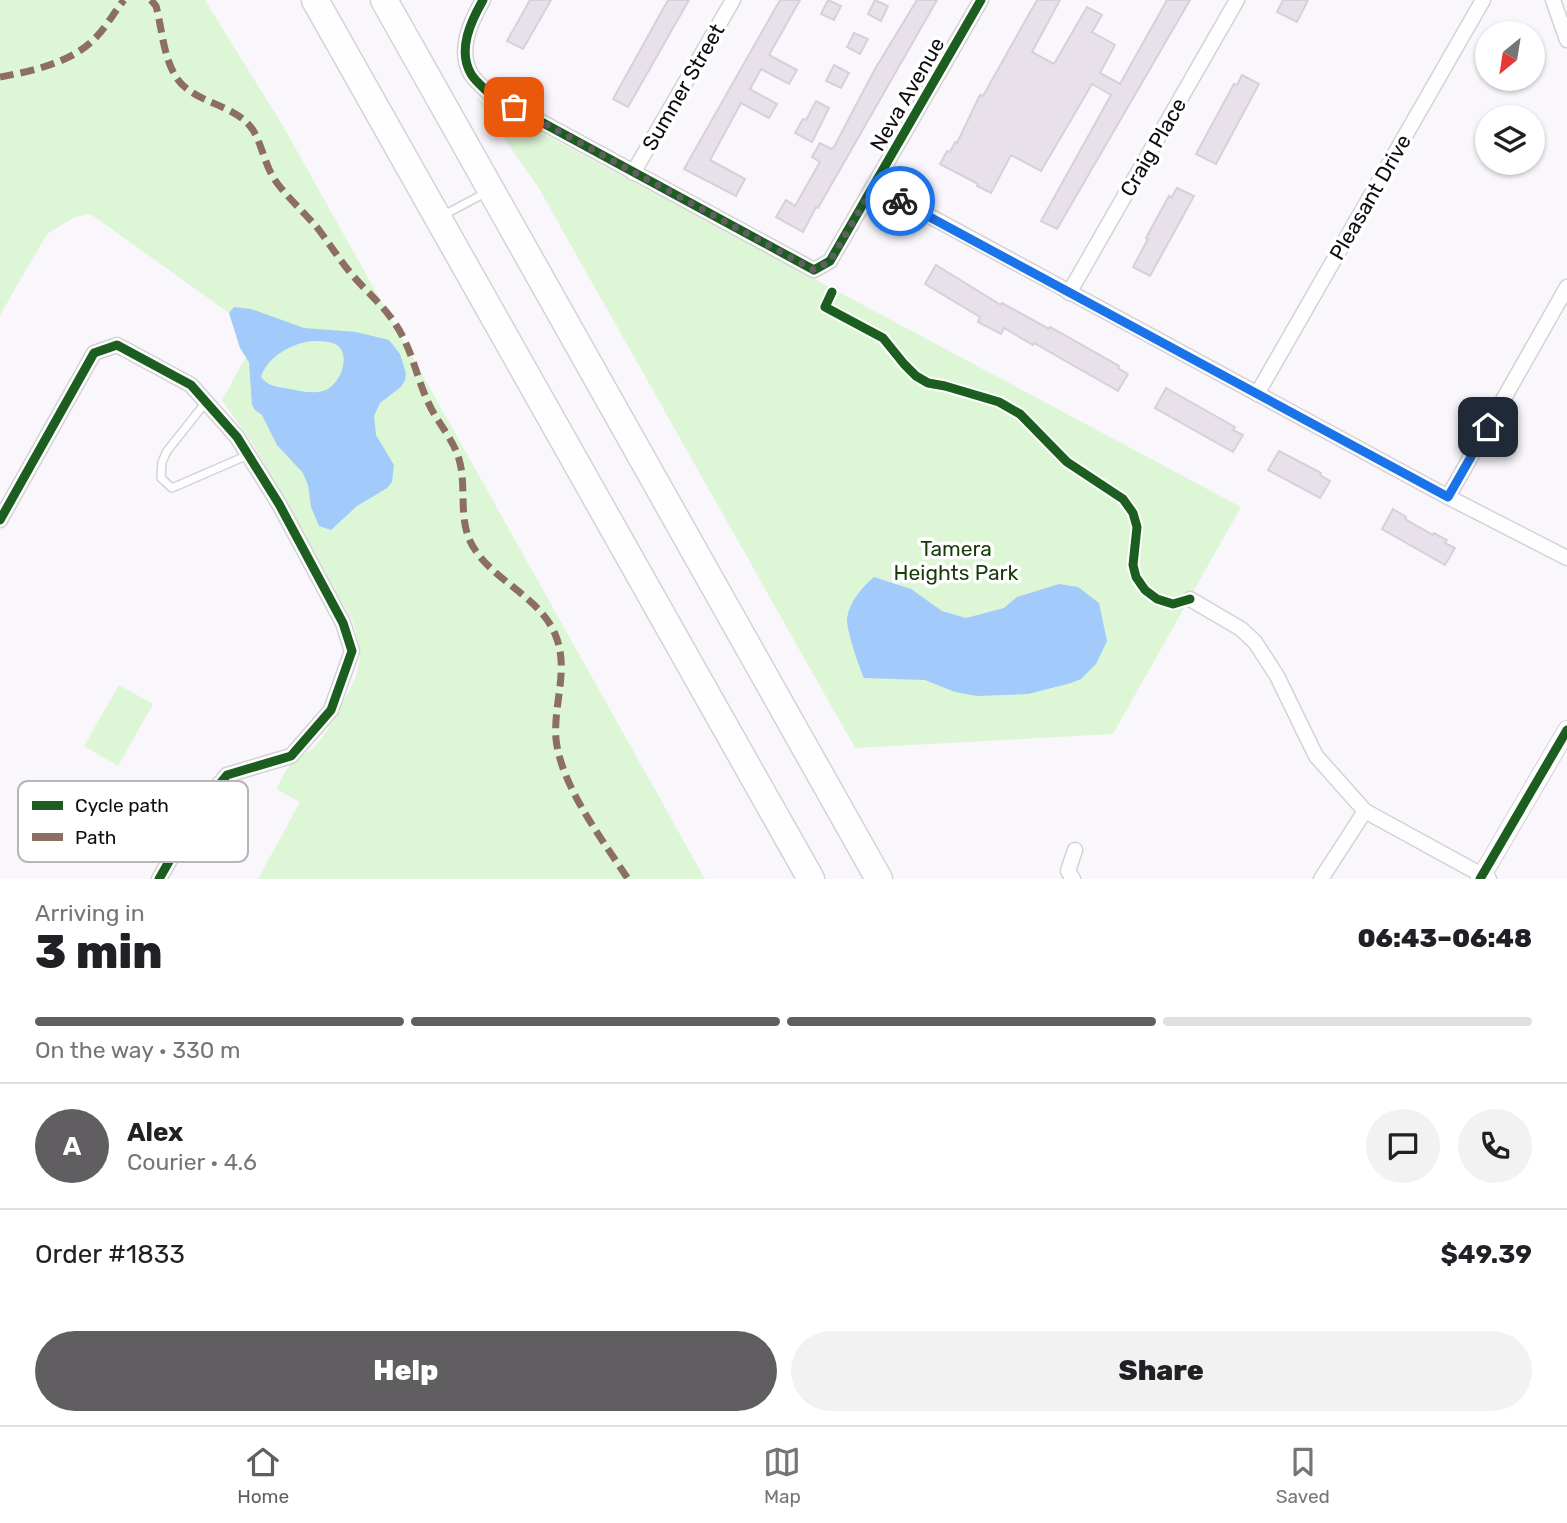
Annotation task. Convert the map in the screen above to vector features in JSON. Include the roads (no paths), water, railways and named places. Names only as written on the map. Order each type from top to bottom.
[{"type":"highway","points":[[316,0],[811,879]]},
{"type":"highway","points":[[383,0],[879,879]]},
{"type":"street","points":[[483,0],[470,22],[465,54],[471,74],[491,94],[633,173]]},
{"type":"street","name":"Sumner Street","points":[[633,173],[733,0]]},
{"type":"street","name":"Neva Avenue","points":[[633,173],[814,270],[830,261],[981,0]]},
{"type":"street","name":"Craig Place","points":[[1069,293],[1237,0]]},
{"type":"street","name":"Pleasant Drive","points":[[1257,394],[1483,0]]},
{"type":"street","points":[[1553,0],[1567,40]]},
{"type":"street","points":[[874,186],[1448,497],[1567,558]]},
{"type":"street","points":[[1448,497],[1567,287]]},
{"type":"street","points":[[0,520],[94,353],[117,345],[191,385],[237,436],[279,504],[343,623],[352,651],[331,709],[291,756],[227,775],[222,781]]},
{"type":"street","points":[[1190,599],[1241,629],[1255,642],[1277,676],[1316,756],[1365,811],[1484,878],[1567,730]]},
{"type":"street","points":[[1321,879],[1365,811]]},
{"type":"street","points":[[1073,879],[1068,871],[1075,850]]},
{"type":"street","points":[[159,879],[169,862]]},
{"type":"lane","points":[[438,218],[491,190]]},
{"type":"lane","points":[[206,402],[167,451],[162,462],[161,478],[172,488],[249,455]]},
{"type":"water","points":[[234,307],[251,309],[304,328],[356,332],[389,340],[400,354],[406,373],[405,380],[401,387],[380,403],[374,416],[376,435],[394,465],[392,482],[387,488],[357,506],[331,530],[319,526],[311,507],[308,485],[303,473],[277,445],[262,415],[252,405],[249,362],[240,348],[229,313]],"holes":[[[316,341],[335,344],[343,355],[344,362],[339,377],[329,388],[319,392],[302,391],[274,386],[261,377],[269,363],[282,352],[298,344]]]},
{"type":"water","points":[[874,577],[911,589],[942,611],[966,618],[1004,608],[1017,597],[1059,584],[1078,587],[1099,603],[1107,641],[1096,664],[1081,679],[1028,694],[977,696],[955,692],[925,680],[864,678],[847,618],[857,595]]},
{"type":"park label","name":"Tamera Heights Park","points":[[956,560]]}]
